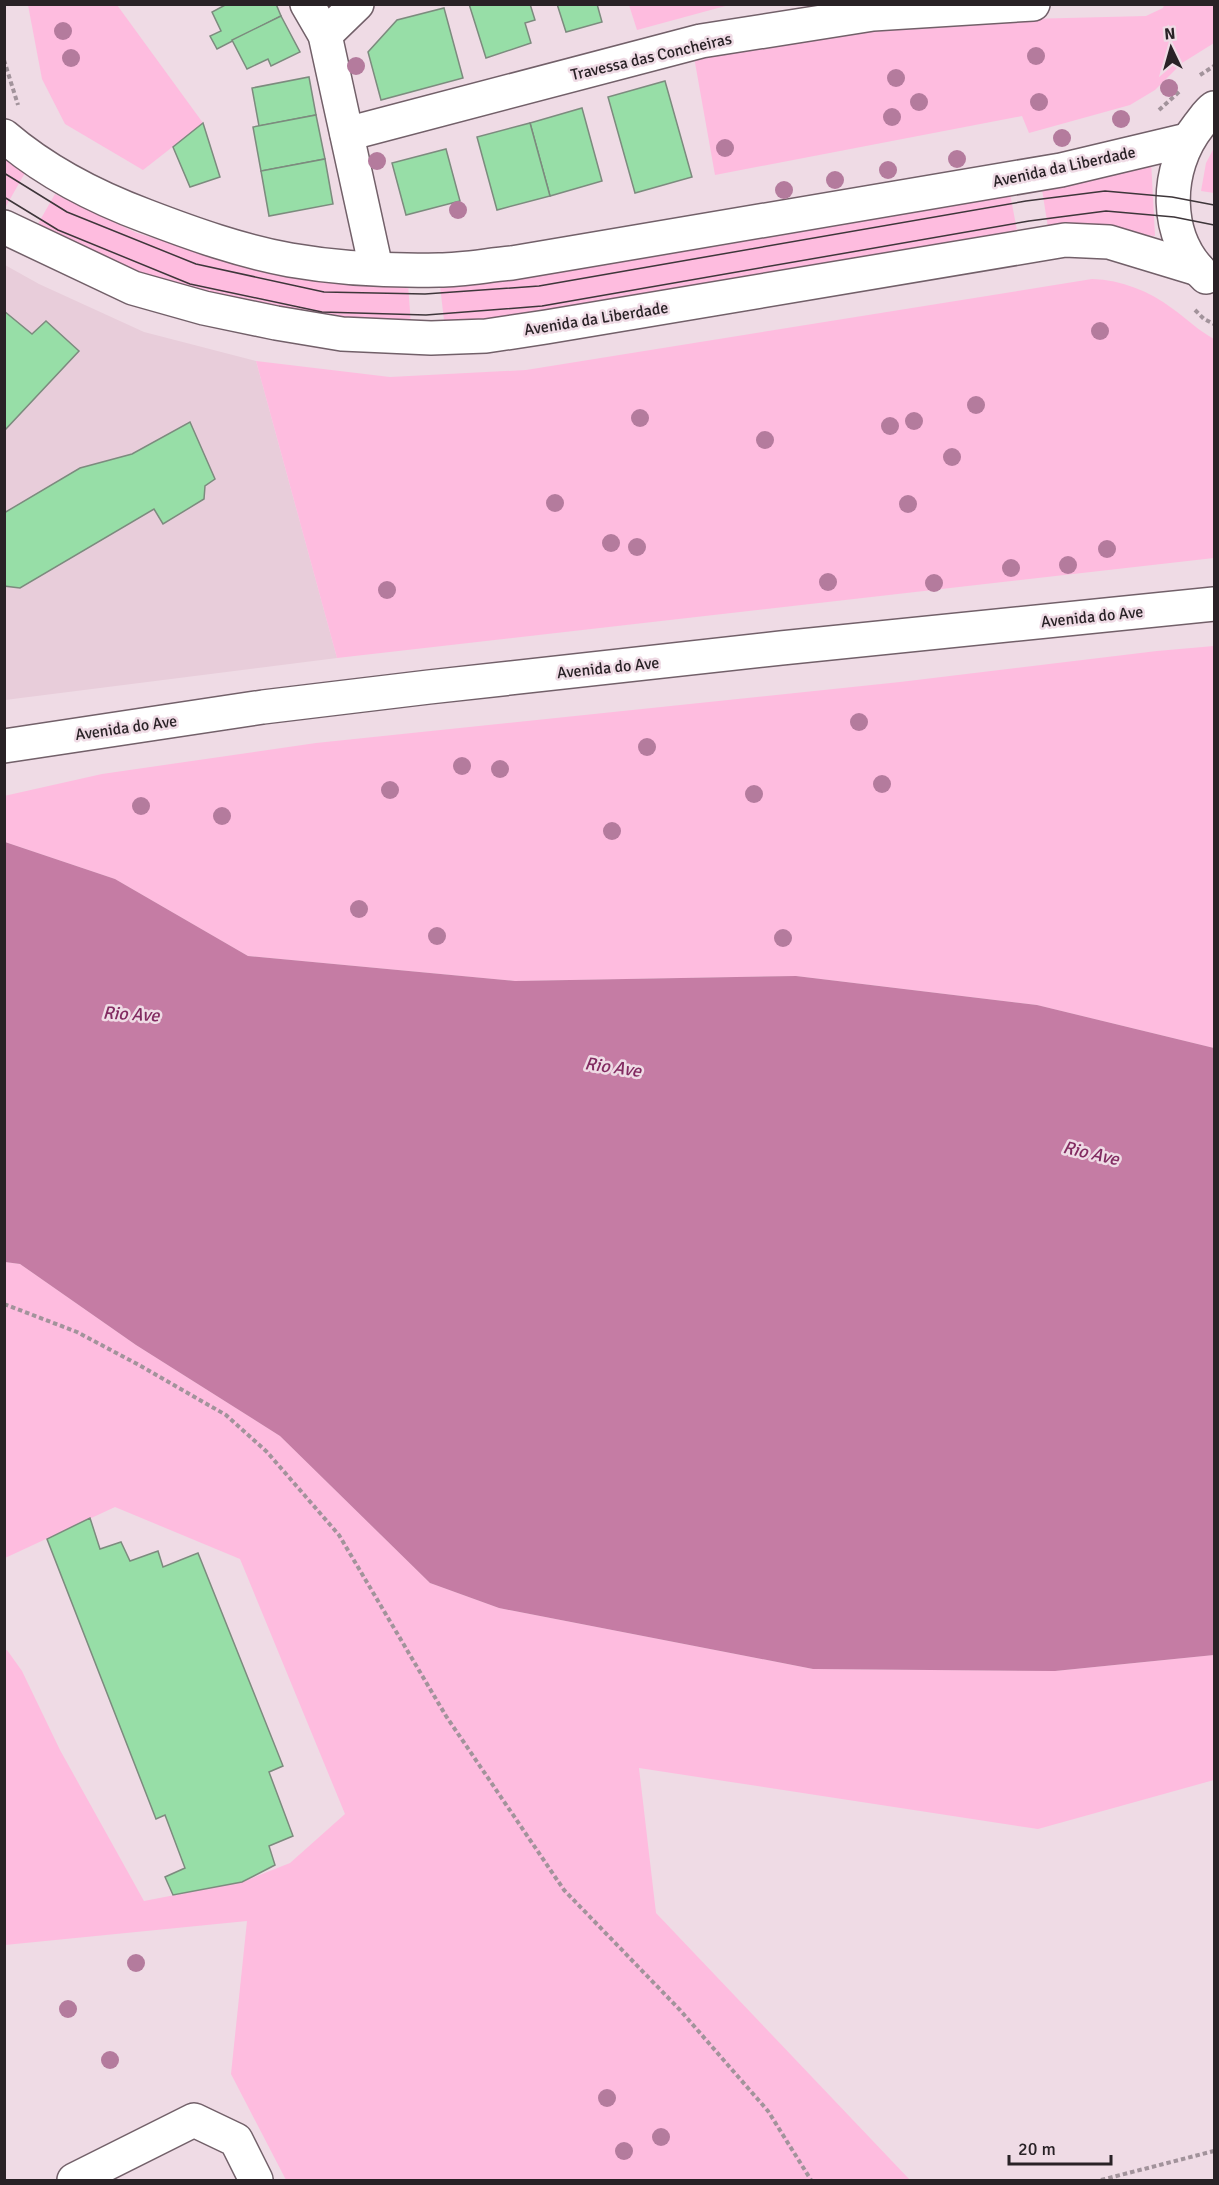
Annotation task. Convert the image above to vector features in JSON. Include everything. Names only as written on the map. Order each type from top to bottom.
[{"type":"street","points":[[307,4],[325,35],[376,268]]},
{"type":"street","points":[[325,35],[357,4]]},
{"type":"street","name":"Travessa das Concheiras","points":[[347,134],[700,41],[873,14],[1033,4]]},
{"type":"street","points":[[1206,277],[1182,245],[1174,217],[1172,197],[1176,168],[1187,140],[1215,108]]},
{"type":"street","name":"Avenida da Liberdade","points":[[13,124],[20,150],[61,177],[110,202],[185,231],[290,260],[376,268],[440,270],[512,263],[1060,170],[1187,140]]},
{"type":"street","name":"Avenida da Liberdade","points":[[4,227],[133,288],[204,308],[342,334],[431,338],[506,333],[1065,240],[1109,242],[1206,277]]},
{"type":"street","name":"Avenida do Ave","points":[[4,746],[239,711],[429,687],[769,649],[1215,604]]},
{"type":"street","points":[[74,2181],[194,2120],[237,2140],[256,2181]]},
{"type":"path","points":[[4,60],[14,95],[13,124]]},
{"type":"path","points":[[1194,79],[1215,66]]},
{"type":"path","points":[[1153,114],[1185,85]]},
{"type":"path","points":[[4,1304],[77,1332],[139,1365],[226,1415],[267,1452],[339,1535],[446,1716],[564,1890],[680,2010],[768,2111],[811,2181]]},
{"type":"path","points":[[1101,2181],[1215,2151]]},
{"type":"shaded area","points":[[629,4],[729,5],[637,30]]},
{"type":"shaded area","points":[[28,5],[117,5],[203,123],[143,170],[65,124],[42,79]]},
{"type":"shaded area","points":[[1164,5],[1214,5],[1214,43],[1182,63],[1155,90],[1130,105],[1029,133],[1022,116],[715,175],[694,57],[853,32],[1027,19],[1146,16],[1163,8]]},
{"type":"shaded area","points":[[1214,148],[1214,193],[1201,191],[1206,163]]},
{"type":"shaded area","points":[[5,156],[26,171],[5,208]]},
{"type":"shaded area","points":[[1151,160],[1155,236],[1121,232],[1049,234],[1041,183]]},
{"type":"shaded area","points":[[1009,188],[1019,241],[445,329],[439,277]]},
{"type":"shaded area","points":[[55,194],[137,233],[263,271],[408,284],[411,325],[325,321],[173,286],[83,252],[35,229]]},
{"type":"shaded area","points":[[5,265],[39,284],[144,332],[256,361],[337,658],[5,700]]},
{"type":"shaded area","points":[[1092,279],[1124,284],[1145,292],[1214,339],[1214,558],[337,658],[256,361],[390,377],[526,370]]},
{"type":"shaded area","points":[[1214,646],[1214,1048],[1037,1005],[796,976],[515,981],[248,956],[115,879],[5,842],[4,796],[102,774],[316,743],[900,682]]},
{"type":"shaded area","points":[[5,1262],[20,1264],[136,1345],[280,1436],[430,1583],[499,1608],[813,1669],[1055,1671],[1214,1655],[1214,1780],[1038,1829],[639,1768],[656,1913],[910,2180],[286,2180],[231,2074],[247,1921],[5,1945],[5,1650],[22,1671],[60,1750],[144,1901],[242,1882],[290,1863],[345,1814],[240,1559],[115,1507],[5,1558]]},
{"type":"water","name":"Rio Ave","points":[[5,842],[115,879],[248,956],[515,981],[796,976],[1037,1005],[1214,1048],[1214,1655],[1055,1671],[813,1669],[499,1608],[430,1583],[280,1436],[136,1345],[20,1264],[5,1262]]},
{"type":"building","points":[[227,4],[276,4],[281,16],[217,49],[210,36],[221,31],[212,12]]},
{"type":"building","points":[[469,4],[530,4],[535,20],[525,23],[531,43],[486,58]]},
{"type":"building","points":[[557,4],[597,4],[602,22],[566,32]]},
{"type":"building","points":[[444,8],[463,78],[381,100],[368,52],[397,20]]},
{"type":"building","points":[[281,16],[300,52],[271,66],[268,59],[247,69],[232,40]]},
{"type":"building","points":[[309,77],[316,115],[259,126],[252,88]]},
{"type":"building","points":[[665,81],[692,177],[635,193],[608,97]]},
{"type":"building","points":[[582,108],[602,181],[550,196],[530,123]]},
{"type":"building","points":[[316,115],[325,159],[261,171],[253,127]]},
{"type":"building","points":[[203,123],[220,177],[190,187],[173,147]]},
{"type":"building","points":[[530,123],[550,196],[497,210],[477,137]]},
{"type":"building","points":[[446,149],[460,201],[406,215],[392,163]]},
{"type":"building","points":[[325,159],[333,204],[269,216],[261,171]]},
{"type":"building","points":[[4,311],[32,334],[46,321],[79,351],[4,431]]},
{"type":"building","points":[[190,422],[215,479],[205,486],[204,499],[163,524],[154,509],[20,588],[4,586],[4,513],[80,468],[132,454]]},
{"type":"building","points":[[90,1518],[100,1549],[121,1542],[130,1561],[158,1551],[163,1567],[198,1553],[283,1766],[269,1772],[293,1836],[269,1846],[275,1865],[242,1882],[173,1895],[165,1877],[185,1868],[165,1815],[156,1819],[47,1539]]},
{"type":"tram line","points":[[4,173],[67,212],[196,264],[324,292],[425,294],[539,286],[1026,201],[1105,191],[1172,197],[1214,205]]},
{"type":"tram line","points":[[4,197],[58,230],[190,284],[322,312],[426,315],[542,306],[1029,221],[1106,211],[1174,217],[1214,225]]}]
